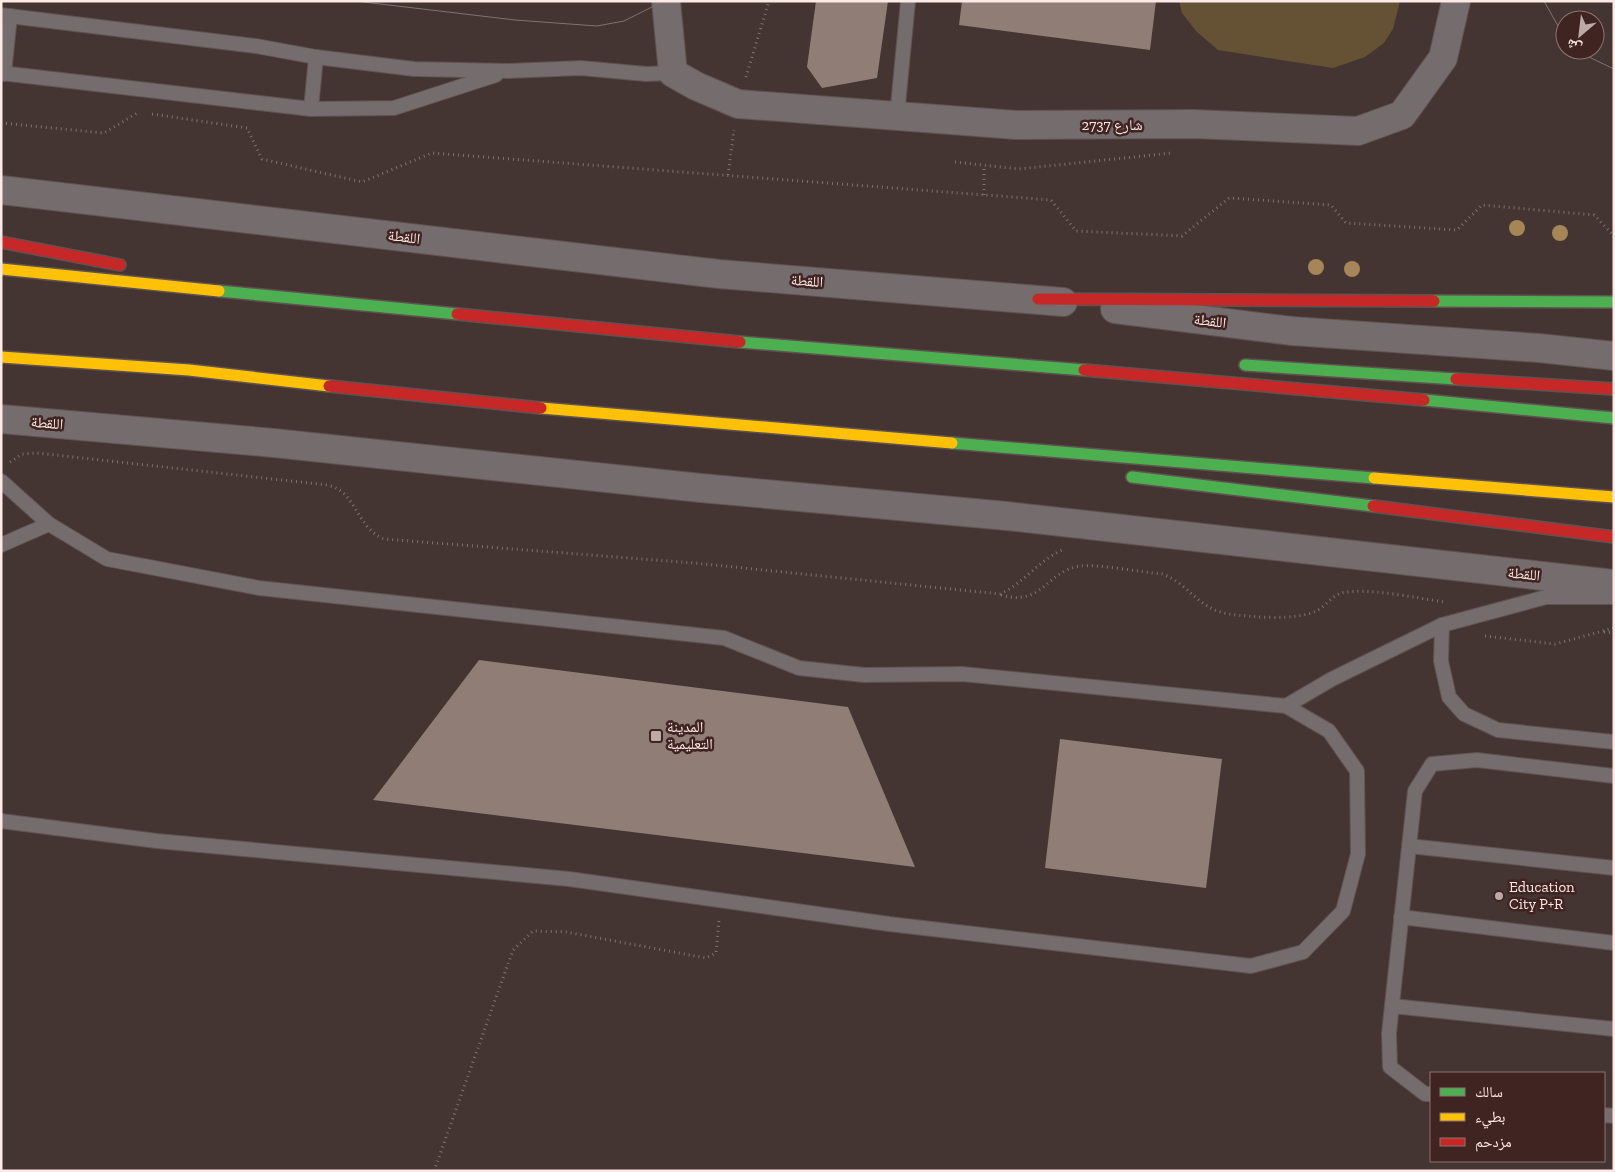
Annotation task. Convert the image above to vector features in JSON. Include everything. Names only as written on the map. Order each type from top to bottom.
[{"type":"main road","points":[[1,242],[135,268]]},
{"type":"main road","points":[[1,268],[713,340],[996,365],[1234,382],[1614,418]]},
{"type":"main road","points":[[154,272],[279,297]]},
{"type":"main road","points":[[1038,299],[1614,302]]},
{"type":"main road","points":[[4,358],[189,370],[482,403],[1179,463],[1614,497]]},
{"type":"main road","points":[[996,365],[1073,358]]},
{"type":"main road","points":[[1228,364],[1614,389]]},
{"type":"main road","points":[[994,446],[1059,464]]},
{"type":"main road","points":[[1116,475],[1526,524],[1614,537]]},
{"type":"street","points":[[666,1],[685,80]]},
{"type":"street","name":"شارع 2737","points":[[685,80],[738,104],[1016,125],[1193,124],[1358,131],[1402,115],[1443,58],[1456,1]]},
{"type":"street","name":"اللقطة","points":[[1,190],[719,274],[1038,299],[1292,331],[1539,348],[1614,356]]},
{"type":"street","name":"اللقطة","points":[[1,419],[274,442],[701,488],[1007,516],[1614,584]]},
{"type":"lane","points":[[897,116],[908,1]]},
{"type":"lane","points":[[508,71],[394,108],[311,109],[3,73],[6,16],[256,46],[316,57],[414,69],[508,71],[580,68],[646,74],[685,80]]},
{"type":"lane","points":[[311,109],[316,57]]},
{"type":"lane","points":[[1,481],[49,524],[107,559],[240,584],[724,638],[799,668],[864,675],[962,674],[1286,706],[1329,731],[1357,771],[1358,854],[1342,911],[1303,952],[1251,966],[889,924],[569,879],[156,842],[1,821]]},
{"type":"lane","points":[[1,545],[49,524]]},
{"type":"lane","points":[[1286,706],[1332,679],[1442,625],[1546,597],[1614,597]]},
{"type":"lane","points":[[1442,625],[1441,661],[1449,698],[1464,714],[1498,730],[1614,742]]},
{"type":"lane","points":[[1430,1094],[1425,1094],[1390,1068],[1389,1033],[1415,791],[1432,764],[1477,760],[1614,776]]},
{"type":"lane","points":[[1409,846],[1614,868]]},
{"type":"lane","points":[[1401,917],[1614,943]]},
{"type":"lane","points":[[1392,1006],[1614,1029]]},
{"type":"path","points":[[1,123],[104,133],[136,111],[246,128],[262,159],[362,182],[432,153],[1051,200],[1076,231],[1182,236],[1229,198],[1331,205],[1346,224],[1457,230],[1482,205],[1594,215],[1614,236]]},
{"type":"path","points":[[955,162],[984,167],[1019,169],[1165,155],[1186,150],[1193,124]]},
{"type":"path","points":[[984,167],[984,195]]},
{"type":"path","points":[[5,466],[22,454],[37,453],[338,487],[345,493],[370,531],[384,539],[694,563],[1000,594],[1015,599],[1034,595],[1067,570],[1082,566],[1162,574],[1174,578],[1207,608],[1228,614],[1292,617],[1316,611],[1340,594],[1372,593],[1464,604],[1483,636],[1555,644],[1614,628]]},
{"type":"path","points":[[1000,594],[1012,589],[1048,556],[1063,550],[1071,551]]},
{"type":"path","points":[[1601,632],[1614,633]]},
{"type":"path","points":[[434,1171],[513,950],[533,931],[566,932],[706,958],[716,953],[720,901]]},
{"type":"shaded area","points":[[1179,1],[1400,1],[1393,29],[1384,43],[1365,57],[1333,68],[1218,50],[1196,31],[1182,13]]},
{"type":"building","points":[[816,1],[888,1],[877,78],[822,88],[807,67]]},
{"type":"building","points":[[962,1],[1156,1],[1150,50],[959,25]]},
{"type":"building","points":[[479,660],[848,707],[915,867],[373,800]]},
{"type":"building","points":[[1060,739],[1222,759],[1206,888],[1045,868]]},
{"type":"tram line","points":[[355,1],[515,20],[597,26],[624,21],[664,1]]},
{"type":"tram line","points":[[1544,1],[1555,21]]},
{"type":"tram line","points":[[1595,60],[1614,69]]},
{"type":"traffic: fast","points":[[219,291],[457,314]]},
{"type":"traffic: fast","points":[[1434,301],[1614,302]]},
{"type":"traffic: fast","points":[[740,342],[1084,370]]},
{"type":"traffic: fast","points":[[1245,365],[1456,379]]},
{"type":"traffic: fast","points":[[1424,400],[1614,418]]},
{"type":"traffic: fast","points":[[952,443],[1374,478]]},
{"type":"traffic: fast","points":[[1132,477],[1373,506]]},
{"type":"traffic: slow","points":[[1,269],[219,291]]},
{"type":"traffic: slow","points":[[1,357],[189,370],[329,386]]},
{"type":"traffic: slow","points":[[541,408],[952,443]]},
{"type":"traffic: slow","points":[[1374,478],[1614,497]]},
{"type":"traffic: jam","points":[[1,242],[120,265]]},
{"type":"traffic: jam","points":[[1038,299],[1434,301]]},
{"type":"traffic: jam","points":[[457,314],[740,342]]},
{"type":"traffic: jam","points":[[1084,370],[1424,400]]},
{"type":"traffic: jam","points":[[1456,379],[1614,389]]},
{"type":"traffic: jam","points":[[329,386],[541,408]]},
{"type":"traffic: jam","points":[[1373,506],[1614,537]]},
{"type":"place","name":"المدينة التعليمية","points":[[656,736]]},
{"type":"place","name":"Education City P+R","points":[[1499,896]]}]
